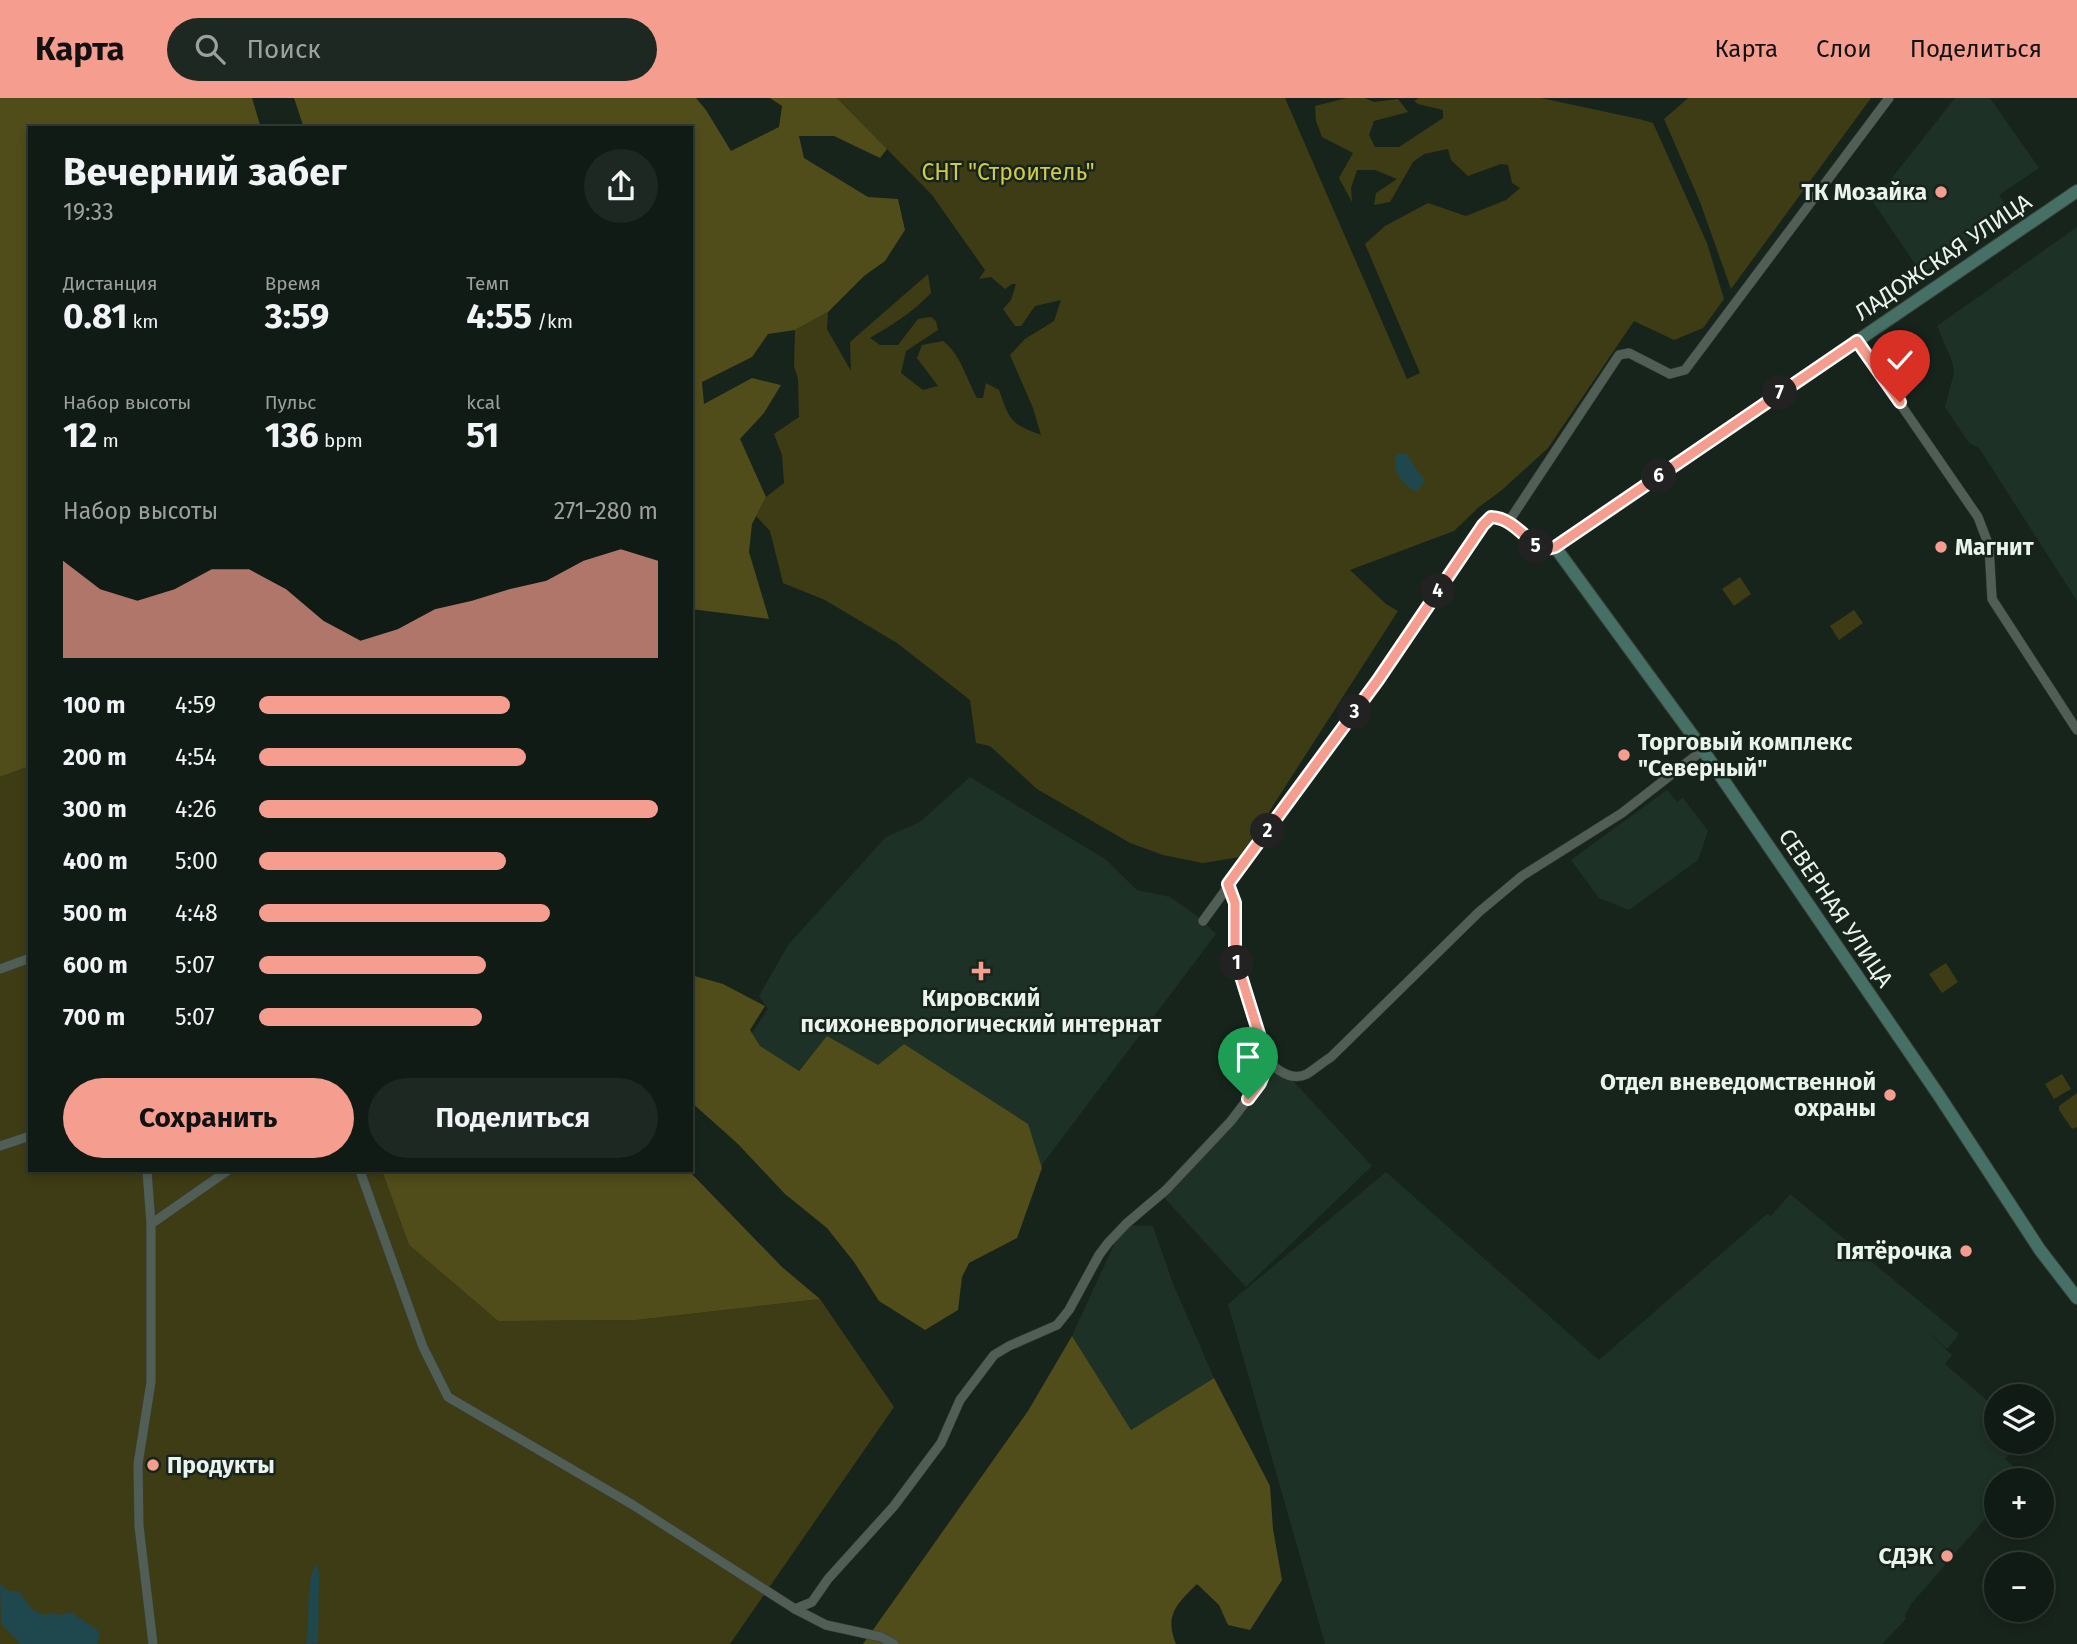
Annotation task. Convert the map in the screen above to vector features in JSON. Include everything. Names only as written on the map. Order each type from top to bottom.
[{"type":"street","points":[[1509,521],[1619,355],[1629,353],[1670,374],[1685,370],[1889,98]]},
{"type":"street","name":"ЛАДОЖСКАЯ УЛИЦА","points":[[1555,547],[2077,191]]},
{"type":"street","points":[[1857,341],[1978,517],[1989,546],[1992,599],[2077,730]]},
{"type":"street","points":[[1203,921],[1378,680],[1483,525],[1491,517],[1501,518],[1509,521],[1530,542],[1543,550],[1555,547]]},
{"type":"street","name":"СЕВЕРНАЯ УЛИЦА","points":[[1555,547],[1703,750],[1938,1094],[2030,1236],[2077,1298]]},
{"type":"street","points":[[1268,1063],[1291,1075],[1305,1075],[1331,1057],[1479,912],[1522,876],[1622,813],[1703,750]]},
{"type":"street","points":[[795,1609],[812,1602],[828,1579],[894,1507],[941,1443],[960,1400],[994,1355],[1057,1325],[1069,1310],[1108,1243],[1166,1190],[1231,1121],[1260,1083],[1268,1063],[1235,957],[1235,903],[1228,884]]},
{"type":"street","points":[[0,969],[28,959]]},
{"type":"street","points":[[0,1146],[28,1137]]},
{"type":"street","points":[[147,1172],[152,1224],[151,1382],[138,1464],[139,1526],[153,1644]]},
{"type":"street","points":[[152,1224],[226,1172]]},
{"type":"street","points":[[360,1172],[423,1347],[448,1397],[633,1505],[795,1609],[826,1625],[881,1637],[894,1644]]},
{"type":"shaded area","points":[[0,98],[252,98],[260,126],[28,126],[28,767],[0,777]]},
{"type":"shaded area","points":[[294,98],[696,98],[731,151],[779,127],[782,106],[770,98],[837,98],[887,149],[880,158],[834,136],[799,136],[804,158],[868,197],[898,199],[905,230],[885,261],[864,276],[828,312],[795,330],[768,334],[752,357],[702,382],[704,404],[752,378],[781,385],[764,413],[740,439],[766,497],[752,524],[749,552],[769,619],[693,609],[693,126],[303,126]]},
{"type":"shaded area","points":[[1955,98],[1990,98],[2039,168],[1999,195],[2010,212],[1922,274],[1873,202]]},
{"type":"shaded area","points":[[2077,227],[2077,601],[1979,448],[1969,443],[1945,407],[1954,373],[1952,361],[1937,326]]},
{"type":"shaded area","name":"Кировский психоневрологический интернат","points":[[970,777],[1105,859],[1137,890],[1170,897],[1197,916],[1216,934],[1026,1186],[817,1049],[791,1079],[743,1046],[768,1009],[759,996],[788,945],[886,837],[920,822]]},
{"type":"shaded area","points":[[1667,790],[1677,802],[1683,798],[1708,831],[1698,860],[1629,910],[1599,898],[1571,860]]},
{"type":"shaded area","points":[[693,976],[723,984],[765,1006],[750,1030],[760,1046],[799,1071],[827,1036],[878,1065],[904,1044],[1028,1124],[1042,1168],[1017,1238],[969,1263],[962,1277],[958,1310],[925,1330],[879,1301],[854,1262],[827,1228],[785,1194],[738,1144],[693,1104]]},
{"type":"shaded area","points":[[1280,1067],[1372,1166],[1246,1287],[1159,1192]]},
{"type":"shaded area","points":[[382,1172],[690,1172],[782,1267],[820,1299],[637,1320],[498,1321],[409,1245]]},
{"type":"shaded area","points":[[1386,1172],[1599,1360],[1767,1214],[1771,1216],[1790,1194],[1959,1334],[1947,1349],[1925,1330],[1952,1355],[1945,1364],[1984,1398],[1984,1454],[2010,1454],[2005,1459],[2015,1468],[1984,1468],[1984,1520],[1912,1603],[1905,1615],[1906,1619],[1882,1644],[1325,1644],[1228,1304]]},
{"type":"shaded area","points":[[1123,1225],[1153,1226],[1173,1284],[1214,1378],[1131,1430],[1072,1336]]},
{"type":"shaded area","points":[[1072,1336],[1131,1430],[1214,1378],[1270,1486],[1273,1529],[1282,1580],[1250,1630],[1228,1625],[1219,1605],[1197,1584],[1174,1611],[1171,1625],[1176,1644],[863,1644],[1028,1411]]},
{"type":"green space","name":"СНТ \"Строитель\"","points":[[837,98],[1285,98],[1407,379],[1420,373],[1365,244],[1385,226],[1428,203],[1466,216],[1506,200],[1520,188],[1512,183],[1508,165],[1501,164],[1468,176],[1451,160],[1448,149],[1424,154],[1413,162],[1390,202],[1374,205],[1376,193],[1397,179],[1375,170],[1357,170],[1351,188],[1352,202],[1339,178],[1353,153],[1322,137],[1316,121],[1315,106],[1347,98],[1365,98],[1374,102],[1398,99],[1408,112],[1374,121],[1369,135],[1375,147],[1399,147],[1443,118],[1443,110],[1414,101],[1419,98],[1541,98],[1639,119],[1653,123],[1707,243],[1724,299],[1703,328],[1674,340],[1634,321],[1548,448],[1502,490],[1454,531],[1350,570],[1386,604],[1398,611],[1240,857],[1203,863],[1163,855],[1130,843],[1037,789],[990,746],[976,743],[970,700],[897,643],[825,600],[783,583],[770,531],[756,516],[766,497],[784,483],[782,455],[774,434],[799,417],[798,379],[794,366],[795,330],[828,312],[827,329],[851,371],[850,342],[928,274],[931,293],[910,312],[870,338],[880,345],[898,345],[918,319],[931,317],[936,321],[938,330],[906,351],[901,373],[923,390],[938,386],[917,358],[922,345],[943,341],[959,360],[977,398],[983,398],[986,383],[999,390],[1012,419],[1022,427],[1041,435],[1033,408],[1010,355],[1025,339],[1054,321],[1061,300],[1035,306],[1021,326],[1015,326],[1003,309],[1011,300],[1016,284],[1005,289],[991,277],[979,279],[985,270],[932,195]]},
{"type":"green space","points":[[1688,98],[1871,98],[1731,289],[1700,202],[1664,119]]},
{"type":"green space","points":[[1740,577],[1751,594],[1734,606],[1722,589]]},
{"type":"green space","points":[[1854,610],[1863,623],[1839,640],[1830,626]]},
{"type":"green space","points":[[28,767],[28,1172],[382,1172],[409,1245],[498,1321],[637,1320],[820,1299],[894,1407],[730,1644],[0,1644],[0,777]]},
{"type":"green space","points":[[1946,963],[1958,982],[1942,993],[1929,974]]},
{"type":"green space","points":[[2062,1074],[2071,1089],[2054,1099],[2045,1084]]},
{"type":"green space","points":[[2077,1093],[2077,1127],[2072,1129],[2059,1106]]},
{"type":"water","points":[[1397,454],[1406,454],[1425,479],[1419,489],[1414,491],[1398,475],[1395,465]]},
{"type":"water","points":[[317,1563],[318,1643],[306,1644],[310,1581]]},
{"type":"water","points":[[0,1584],[9,1591],[19,1591],[30,1607],[42,1614],[61,1615],[70,1612],[100,1633],[97,1644],[21,1644],[1,1624]]},
{"type":"place","name":"ТК Мозайка","points":[[1941,192]]},
{"type":"place","name":"Магнит","points":[[1941,547]]},
{"type":"place","name":"Торговый комплекс \"Северный\"","points":[[1624,755]]},
{"type":"place","name":"Кировский психоневрологический интернат","points":[[981,971]]},
{"type":"place","name":"Отдел вневедомственной охраны","points":[[1890,1095]]},
{"type":"place","name":"Пятёрочка","points":[[1966,1251]]},
{"type":"place","name":"Продукты","points":[[153,1465]]},
{"type":"place","name":"СДЭК","points":[[1947,1556]]},
{"type":"route","points":[[1248,1099],[1260,1083],[1268,1063],[1235,957],[1235,903],[1228,884],[1378,680],[1483,525],[1491,517],[1501,518],[1509,521],[1530,542],[1543,550],[1555,547],[1857,341],[1900,402]]}]
